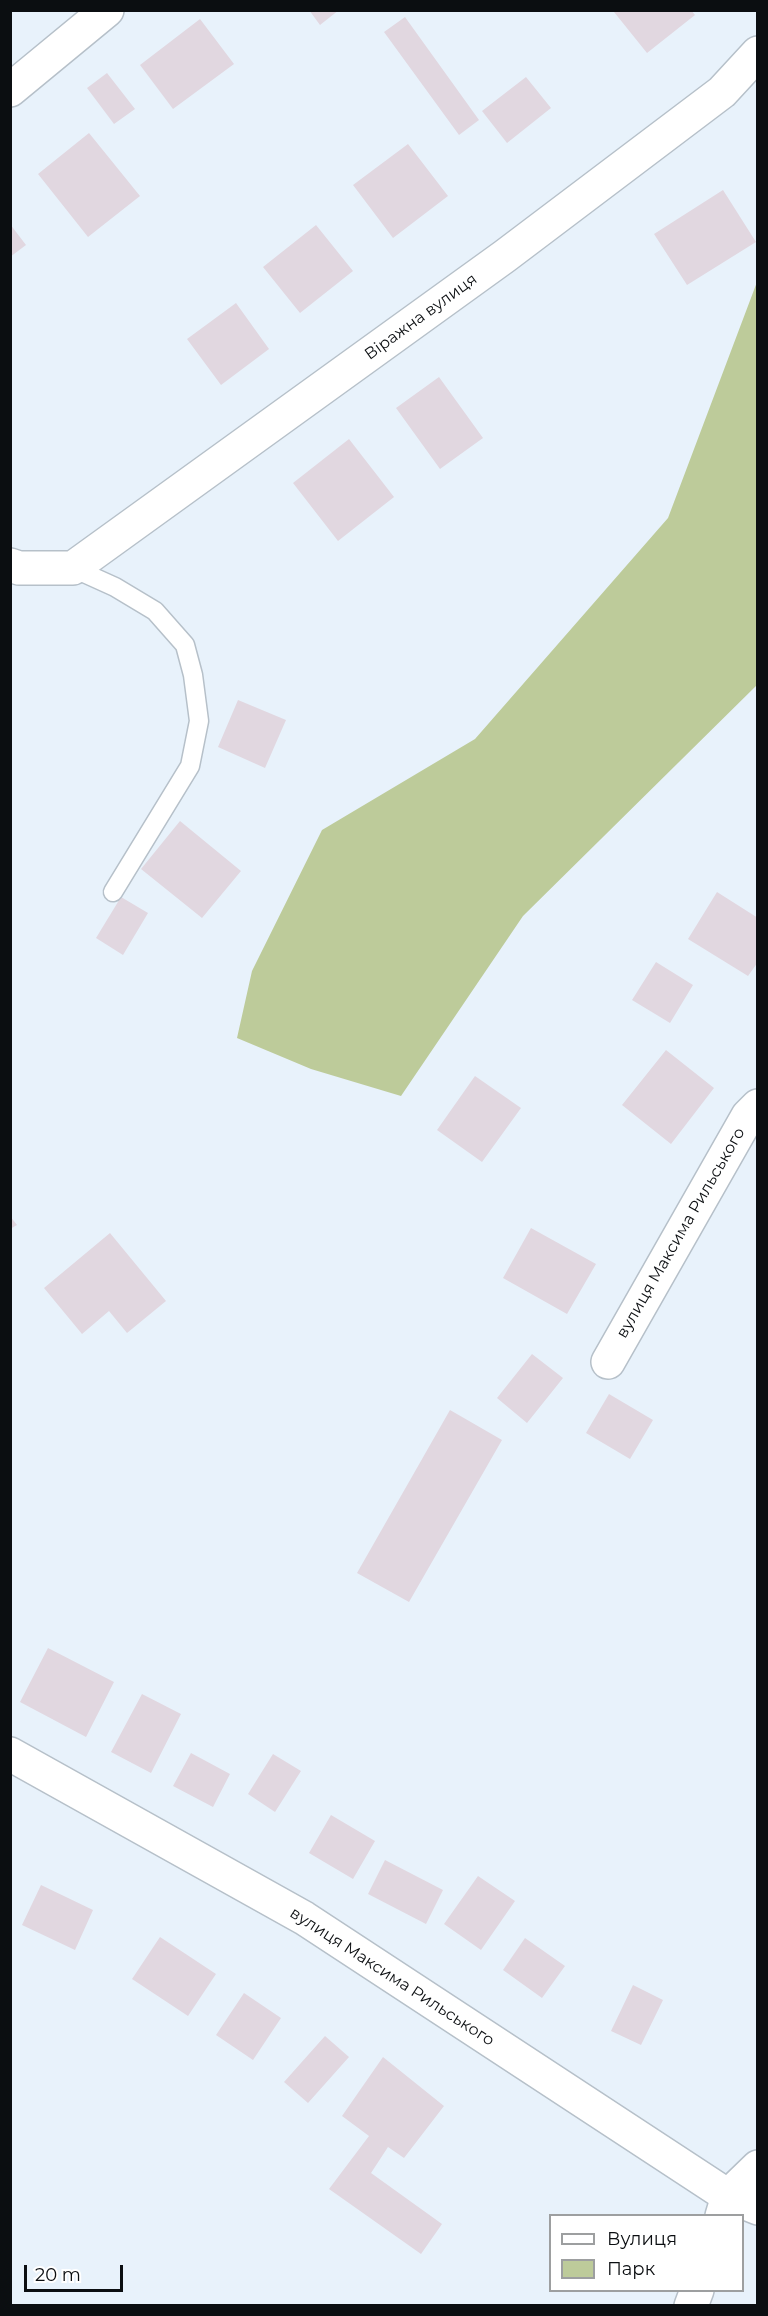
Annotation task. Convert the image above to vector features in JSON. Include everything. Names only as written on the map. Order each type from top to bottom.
[{"type":"street","points":[[10,90],[107,10]]},
{"type":"street","name":"Віражна вулиця","points":[[73,568],[505,256],[722,92],[758,53]]},
{"type":"street","points":[[10,565],[19,568],[73,568]]},
{"type":"street","name":"вулиця Максима Рильського","points":[[608,1362],[748,1116],[758,1106]]},
{"type":"street","name":"вулиця Максима Рильського","points":[[10,1754],[304,1918],[736,2207],[758,2167]]},
{"type":"lane","points":[[73,568],[115,587],[155,611],[185,645],[193,675],[199,721],[190,766],[113,892]]},
{"type":"green space","points":[[757,282],[757,685],[523,916],[401,1096],[311,1069],[237,1038],[252,971],[322,830],[475,739],[668,518]]},
{"type":"building","points":[[309,10],[339,10],[320,25]]},
{"type":"building","points":[[616,10],[691,10],[695,15],[647,53],[614,12]]},
{"type":"building","points":[[405,17],[479,120],[459,135],[384,32]]},
{"type":"building","points":[[200,19],[234,64],[173,109],[140,65]]},
{"type":"building","points":[[107,73],[135,109],[114,124],[87,88]]},
{"type":"building","points":[[526,77],[551,108],[507,143],[482,111]]},
{"type":"building","points":[[89,133],[140,196],[88,237],[38,174]]},
{"type":"building","points":[[408,144],[448,196],[393,238],[353,185]]},
{"type":"building","points":[[723,190],[756,242],[687,285],[654,234]]},
{"type":"building","points":[[10,224],[26,245],[10,257]]},
{"type":"building","points":[[316,225],[353,271],[300,313],[263,267]]},
{"type":"building","points":[[236,303],[269,349],[221,385],[187,339]]},
{"type":"building","points":[[439,377],[483,438],[440,469],[396,408]]},
{"type":"building","points":[[349,439],[394,497],[338,541],[293,483]]},
{"type":"building","points":[[238,700],[286,720],[265,768],[218,747]]},
{"type":"building","points":[[180,821],[241,871],[202,918],[141,869]]},
{"type":"building","points":[[717,892],[758,918],[758,962],[748,976],[688,939]]},
{"type":"building","points":[[121,897],[148,913],[123,955],[96,938]]},
{"type":"building","points":[[656,962],[693,985],[670,1023],[632,1000]]},
{"type":"building","points":[[666,1050],[714,1088],[671,1144],[622,1105]]},
{"type":"building","points":[[475,1076],[521,1108],[482,1162],[437,1130]]},
{"type":"building","points":[[10,1216],[17,1225],[10,1229]]},
{"type":"building","points":[[531,1228],[596,1264],[567,1314],[503,1278]]},
{"type":"building","points":[[110,1233],[166,1301],[127,1333],[109,1311],[82,1334],[44,1288]]},
{"type":"building","points":[[532,1354],[563,1378],[527,1423],[497,1398]]},
{"type":"building","points":[[609,1394],[653,1420],[630,1459],[586,1433]]},
{"type":"building","points":[[450,1410],[502,1440],[409,1602],[357,1573]]},
{"type":"building","points":[[48,1648],[114,1682],[86,1737],[20,1702]]},
{"type":"building","points":[[142,1694],[181,1714],[151,1773],[111,1752]]},
{"type":"building","points":[[191,1753],[230,1774],[213,1807],[173,1786]]},
{"type":"building","points":[[273,1754],[301,1771],[275,1812],[248,1794]]},
{"type":"building","points":[[331,1815],[375,1841],[353,1879],[309,1853]]},
{"type":"building","points":[[385,1860],[443,1890],[426,1924],[368,1894]]},
{"type":"building","points":[[478,1876],[515,1901],[481,1950],[444,1924]]},
{"type":"building","points":[[41,1885],[93,1910],[75,1950],[22,1925]]},
{"type":"building","points":[[160,1937],[216,1974],[188,2016],[132,1979]]},
{"type":"building","points":[[525,1938],[565,1966],[542,1998],[503,1970]]},
{"type":"building","points":[[633,1985],[663,2000],[641,2045],[611,2031]]},
{"type":"building","points":[[244,1993],[281,2018],[253,2060],[216,2035]]},
{"type":"building","points":[[325,2036],[349,2057],[308,2103],[284,2082]]},
{"type":"building","points":[[383,2057],[444,2106],[404,2158],[388,2147],[371,2173],[442,2224],[421,2254],[329,2189],[369,2136],[342,2116]]}]
